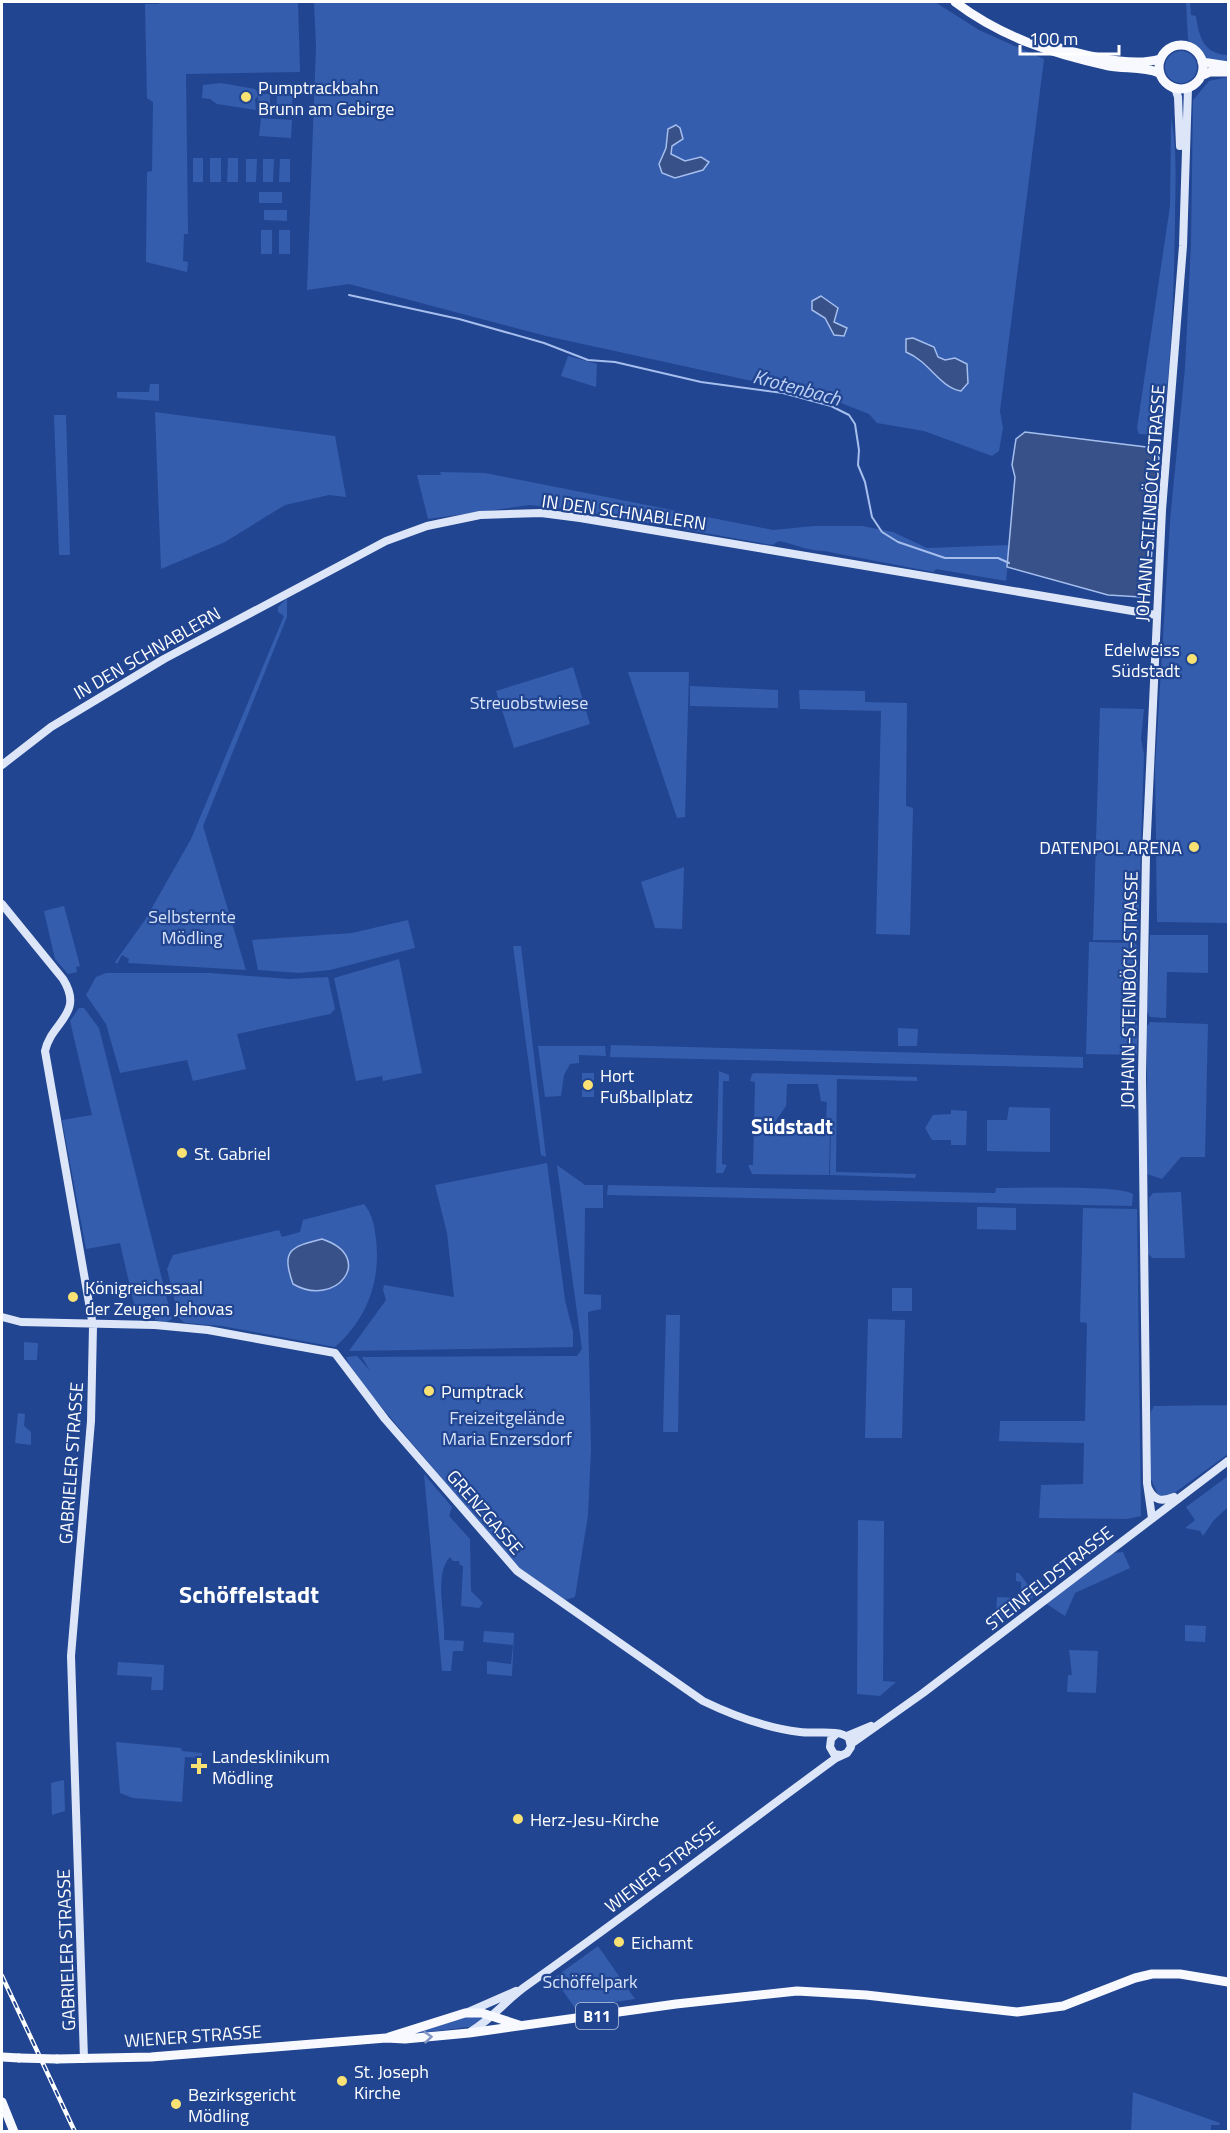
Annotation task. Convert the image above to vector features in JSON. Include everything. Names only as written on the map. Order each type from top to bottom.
[{"type":"main road","points":[[955,2],[1017,40],[1066,57],[1113,67],[1151,69],[1159,73],[1165,83],[1175,88],[1188,88],[1201,76],[1210,72],[1228,72]]},
{"type":"main road","points":[[990,25],[1056,47],[1109,59],[1151,62],[1160,59],[1168,49],[1181,45],[1195,51],[1202,62],[1201,76]]},
{"type":"main road","points":[[1159,73],[1160,59]]},
{"type":"main road","points":[[1202,62],[1228,66]]},
{"type":"main road","name":"B11","points":[[469,2033],[676,2004],[797,1991],[856,1994],[1017,2012],[1063,2006],[1135,1978],[1152,1974],[1180,1974],[1228,1982]]},
{"type":"main road","name":"WIENER STRASSE","points":[[386,2038],[465,2013],[482,2013],[524,2026]]},
{"type":"main road","name":"WIENER STRASSE","points":[[2,2057],[57,2059],[151,2057],[469,2033]]},
{"type":"main road","points":[[2,2102],[15,2132]]},
{"type":"street","name":"JOHANN-STEINBÖCK-STRASSE","points":[[1175,88],[1178,97],[1183,246]]},
{"type":"street","name":"JOHANN-STEINBÖCK-STRASSE","points":[[1152,1518],[1147,1484],[1142,1043],[1146,843],[1156,615],[1183,246],[1188,88]]},
{"type":"street","name":"IN DEN SCHNABLERN","points":[[2,765],[51,727],[164,659],[357,554],[427,526],[480,515],[541,513],[580,518],[1156,615]]},
{"type":"street","name":"GABRIELER STRASSE","points":[[2,904],[63,979],[71,993],[69,1011],[46,1044],[45,1051],[93,1326],[91,1421],[71,1656],[84,2059]]},
{"type":"street","name":"GRENZGASSE","points":[[2,1317],[21,1322],[93,1326],[155,1325],[208,1330],[335,1353],[385,1419],[517,1571],[703,1701],[764,1725],[836,1734],[849,1740]]},
{"type":"street","name":"STEINFELDSTRASSE","points":[[840,1755],[849,1751],[849,1740],[889,1718],[1228,1461]]},
{"type":"street","points":[[1147,1484],[1152,1495],[1161,1500],[1184,1494]]},
{"type":"street","name":"GRENZGASSE","points":[[815,1733],[840,1755]]},
{"type":"street","name":"WIENER STRASSE","points":[[819,1770],[836,1734]]},
{"type":"street","name":"WIENER STRASSE","points":[[469,2033],[493,2017],[523,1988],[630,1913],[840,1755]]},
{"type":"street","name":"WIENER STRASSE","points":[[465,2013],[523,1988]]},
{"type":"green space","points":[[159,2],[298,2],[300,72],[186,74],[188,234],[184,234],[183,261],[188,262],[187,272],[146,262],[147,172],[152,171],[153,102],[147,98],[145,4],[159,4]]},
{"type":"green space","points":[[314,2],[935,2],[979,30],[1044,59],[1000,411],[1003,428],[999,451],[992,456],[924,431],[877,423],[869,414],[800,387],[752,381],[546,336],[349,284],[307,290],[316,47]]},
{"type":"green space","points":[[1186,2],[1190,2],[1191,15],[1196,16],[1204,43],[1213,52],[1228,55],[1228,63],[1206,59],[1201,51],[1188,40]]},
{"type":"green space","points":[[1181,51],[1192,56],[1197,67],[1192,78],[1181,83],[1170,78],[1165,67],[1170,56]]},
{"type":"green space","points":[[1228,77],[1228,923],[1157,922],[1155,769],[1170,521],[1185,368],[1191,243],[1193,100],[1209,81]]},
{"type":"green space","name":"Pumptrackbahn Brunn am Gebirge","points":[[221,83],[255,89],[259,94],[270,94],[270,110],[258,108],[258,96],[255,99],[256,110],[217,104],[210,99],[202,98],[203,85]]},
{"type":"green space","points":[[277,93],[293,94],[291,116],[276,115]]},
{"type":"green space","points":[[261,118],[292,120],[291,138],[259,136]]},
{"type":"green space","points":[[1171,118],[1175,157],[1175,223],[1172,326],[1166,403],[1163,429],[1157,435],[1139,434],[1137,428],[1170,206]]},
{"type":"green space","points":[[193,158],[203,158],[203,182],[193,182]]},
{"type":"green space","points":[[210,158],[221,158],[221,182],[210,182]]},
{"type":"green space","points":[[228,158],[238,158],[238,182],[227,182]]},
{"type":"green space","points":[[246,159],[257,159],[256,182],[246,182]]},
{"type":"green space","points":[[263,159],[274,159],[273,182],[263,182]]},
{"type":"green space","points":[[280,159],[290,159],[290,182],[279,182]]},
{"type":"green space","points":[[259,192],[282,192],[282,203],[259,203]]},
{"type":"green space","points":[[264,210],[287,210],[287,221],[264,220]]},
{"type":"green space","points":[[261,230],[272,230],[272,254],[261,254]]},
{"type":"green space","points":[[279,230],[290,230],[290,254],[279,254]]},
{"type":"green space","points":[[568,356],[597,364],[596,387],[561,376]]},
{"type":"green space","points":[[150,384],[159,384],[159,401],[117,398],[117,392],[149,392]]},
{"type":"green space","points":[[155,412],[335,436],[346,497],[329,495],[285,505],[225,542],[161,569]]},
{"type":"green space","points":[[54,415],[66,415],[70,555],[59,555]]},
{"type":"green space","points":[[440,472],[485,473],[773,530],[814,526],[862,526],[893,532],[927,548],[1010,545],[1006,581],[936,569],[933,572],[812,550],[779,541],[772,545],[575,510],[530,505],[428,519],[417,475],[441,475]]},
{"type":"green space","name":"Selbsternte Mödling","points":[[287,598],[287,617],[203,826],[246,970],[128,963],[129,959],[122,955],[117,964],[115,962],[145,920],[191,839],[284,616],[278,612],[278,607]]},
{"type":"green space","name":"Streuobstwiese","points":[[573,667],[590,724],[514,748],[496,691]]},
{"type":"green space","points":[[628,672],[689,672],[685,817],[677,818]]},
{"type":"green space","points":[[690,686],[778,690],[778,708],[690,706]]},
{"type":"green space","points":[[799,690],[865,691],[865,702],[907,703],[906,806],[913,808],[910,935],[876,934],[881,711],[800,709]]},
{"type":"green space","points":[[1100,708],[1144,709],[1141,739],[1144,754],[1138,940],[1093,940]]},
{"type":"green space","points":[[684,867],[682,929],[655,928],[641,882]]},
{"type":"green space","points":[[64,906],[80,966],[76,967],[77,972],[68,974],[55,959],[44,911]]},
{"type":"green space","points":[[408,920],[415,948],[330,970],[299,973],[258,970],[252,940],[352,933]]},
{"type":"green space","points":[[1150,935],[1208,935],[1208,973],[1167,972],[1166,1018],[1150,1017],[1147,1012]]},
{"type":"green space","points":[[1089,942],[1135,943],[1138,947],[1137,1055],[1086,1054]]},
{"type":"green space","points":[[513,946],[521,946],[546,1157],[541,1155]]},
{"type":"green space","points":[[399,959],[422,1073],[383,1081],[382,1076],[356,1081],[334,978]]},
{"type":"green space","points":[[106,973],[210,973],[289,979],[328,977],[335,1009],[330,1014],[237,1034],[246,1069],[193,1081],[187,1060],[120,1073],[106,1024],[86,995],[96,977]]},
{"type":"green space","points":[[79,1008],[84,1008],[99,1028],[172,1319],[165,1323],[155,1320],[155,1317],[137,1317],[120,1243],[86,1249],[62,1120],[92,1115],[70,1021]]},
{"type":"green space","points":[[1150,1022],[1208,1024],[1205,1157],[1181,1157],[1162,1179],[1147,1174],[1147,1026]]},
{"type":"green space","points":[[898,1028],[918,1029],[917,1046],[898,1046]]},
{"type":"green space","points":[[611,1045],[1083,1057],[1083,1068],[610,1057]]},
{"type":"green space","points":[[538,1046],[605,1046],[606,1056],[579,1055],[579,1063],[570,1064],[564,1075],[561,1096],[545,1097]]},
{"type":"green space","points":[[719,1071],[729,1075],[729,1081],[723,1081],[722,1164],[727,1165],[723,1173],[716,1173]]},
{"type":"green space","name":"Hort Fußballplatz","points":[[582,1073],[594,1073],[594,1097],[582,1097]]},
{"type":"green space","points":[[752,1074],[917,1077],[917,1081],[837,1079],[836,1172],[916,1174],[915,1178],[830,1175],[831,1124],[826,1123],[827,1102],[821,1101],[818,1084],[787,1084],[786,1106],[773,1125],[754,1125],[755,1082],[750,1081]]},
{"type":"green space","points":[[1009,1107],[1050,1108],[1050,1152],[987,1151],[987,1120],[1007,1120]]},
{"type":"green space","points":[[951,1110],[967,1111],[966,1145],[951,1145],[951,1140],[932,1140],[925,1128],[933,1115],[951,1114]]},
{"type":"green space","points":[[754,1128],[775,1128],[776,1133],[830,1131],[829,1175],[752,1174],[748,1165],[753,1165]]},
{"type":"green space","points":[[547,1163],[565,1300],[573,1332],[573,1347],[349,1351],[386,1300],[384,1285],[454,1297],[447,1233],[435,1185]]},
{"type":"green space","name":"Freizeitgelände Maria Enzersdorf","points":[[557,1165],[585,1185],[603,1185],[603,1208],[585,1208],[584,1294],[601,1295],[601,1309],[588,1312],[591,1449],[588,1515],[575,1597],[565,1600],[516,1566],[351,1371],[346,1357],[357,1356],[370,1371],[362,1357],[577,1356],[582,1349]]},
{"type":"green space","points":[[608,1185],[995,1193],[996,1188],[1068,1188],[1110,1189],[1133,1194],[1132,1206],[607,1195]]},
{"type":"green space","points":[[1181,1192],[1185,1258],[1153,1258],[1148,1254],[1149,1198],[1153,1193]]},
{"type":"green space","points":[[364,1204],[373,1220],[376,1239],[374,1284],[356,1324],[335,1347],[222,1326],[185,1323],[179,1318],[167,1269],[173,1255],[279,1230],[282,1237],[300,1232],[303,1220]]},
{"type":"green space","points":[[977,1207],[1016,1208],[1016,1230],[977,1229]]},
{"type":"green space","points":[[1083,1208],[1137,1209],[1141,1516],[1127,1519],[1039,1518],[1041,1485],[1083,1484],[1084,1443],[999,1441],[1000,1421],[1085,1421],[1087,1323],[1080,1322]]},
{"type":"green space","points":[[892,1288],[912,1288],[912,1311],[892,1311]]},
{"type":"green space","points":[[666,1315],[680,1315],[678,1432],[663,1432]]},
{"type":"green space","points":[[868,1319],[905,1320],[902,1438],[865,1438]]},
{"type":"green space","points":[[24,1342],[38,1343],[37,1360],[24,1360]]},
{"type":"green space","points":[[1228,1405],[1228,1454],[1169,1497],[1158,1495],[1151,1479],[1151,1412],[1154,1406]]},
{"type":"green space","points":[[18,1413],[25,1414],[24,1426],[31,1432],[31,1445],[15,1443]]},
{"type":"green space","points":[[424,1474],[452,1507],[449,1516],[470,1539],[471,1591],[483,1603],[479,1608],[461,1606],[463,1566],[459,1561],[453,1561],[450,1557],[442,1574],[441,1585],[444,1640],[464,1641],[463,1651],[453,1651],[451,1671],[442,1671]]},
{"type":"green space","points":[[1228,1476],[1228,1507],[1214,1520],[1203,1536],[1200,1531],[1185,1528],[1195,1520],[1186,1507]]},
{"type":"green space","points":[[858,1520],[884,1521],[883,1681],[896,1682],[880,1696],[857,1694]]},
{"type":"green space","points":[[1123,1552],[1130,1568],[1075,1593],[1065,1616],[1045,1603],[1114,1553]]},
{"type":"green space","points":[[1016,1573],[1019,1573],[1032,1590],[1033,1598],[992,1628],[989,1624],[989,1614],[996,1613],[997,1597],[1021,1598],[1021,1582],[1016,1581]]},
{"type":"green space","points":[[1185,1625],[1206,1626],[1205,1642],[1185,1641]]},
{"type":"green space","points":[[484,1631],[514,1633],[512,1676],[487,1674],[487,1661],[511,1664],[513,1645],[483,1642]]},
{"type":"green space","points":[[1069,1650],[1098,1651],[1096,1693],[1067,1692],[1068,1675],[1072,1675]]},
{"type":"green space","points":[[118,1662],[164,1665],[163,1690],[151,1690],[152,1677],[117,1675]]},
{"type":"green space","points":[[116,1742],[181,1748],[182,1751],[202,1753],[202,1758],[185,1757],[182,1802],[133,1798],[120,1793]]},
{"type":"green space","points":[[64,1780],[65,1811],[52,1815],[51,1783]]},
{"type":"green space","name":"Schöffelpark","points":[[598,1946],[635,1999],[575,2008],[554,1978]]},
{"type":"green space","points":[[471,2016],[487,2017],[476,2026],[405,2035]]},
{"type":"green space","points":[[1133,2092],[1220,2123],[1211,2125],[1211,2131],[1131,2131]]},
{"type":"shaded area","points":[[676,125],[680,128],[683,139],[672,146],[671,154],[685,161],[701,157],[709,162],[703,170],[675,178],[662,173],[659,164],[666,148],[668,129]]},
{"type":"shaded area","points":[[821,296],[838,308],[834,322],[847,328],[844,336],[834,335],[825,318],[812,310],[812,301]]},
{"type":"shaded area","points":[[913,338],[934,347],[938,357],[945,360],[955,358],[967,364],[968,383],[961,391],[946,385],[922,362],[906,352],[906,339]]},
{"type":"shaded area","points":[[1025,432],[1154,448],[1159,458],[1149,589],[1141,597],[1108,595],[1007,567],[1015,477],[1012,465],[1016,439]]},
{"type":"shaded area","points":[[322,1239],[338,1247],[347,1257],[348,1268],[344,1278],[336,1285],[323,1290],[309,1290],[293,1284],[288,1264],[291,1252],[302,1245]]},
{"type":"waterway","name":"Krotenbach","points":[[349,295],[459,319],[544,343],[588,360],[615,362],[701,382],[783,393],[831,406],[849,415],[855,424],[859,450],[858,465],[865,482],[872,517],[882,532],[898,542],[945,558],[998,558],[1009,563]]},
{"type":"railway","points":[[2,1976],[75,2132]]},
{"type":"place","name":"Pumptrackbahn Brunn am Gebirge","points":[[246,97]]},
{"type":"place","name":"Edelweiss Südstadt","points":[[1192,659]]},
{"type":"place","name":"DATENPOL ARENA","points":[[1194,847]]},
{"type":"place","name":"Hort Fußballplatz","points":[[588,1085]]},
{"type":"place","name":"St. Gabriel","points":[[182,1153]]},
{"type":"place","name":"Königreichssaal der Zeugen Jehovas","points":[[73,1297]]},
{"type":"place","name":"Pumptrack","points":[[429,1391]]},
{"type":"place","name":"Landesklinikum Mödling","points":[[199,1766]]},
{"type":"place","name":"Herz-Jesu-Kirche","points":[[518,1819]]},
{"type":"place","name":"Eichamt","points":[[619,1942]]},
{"type":"place","name":"St. Joseph Kirche","points":[[342,2081]]},
{"type":"place","name":"Bezirksgericht Mödling","points":[[176,2104]]},
{"type":"district","name":"Südstadt","points":[[792,1126]]},
{"type":"district","name":"Schöffelstadt","points":[[249,1594]]}]
